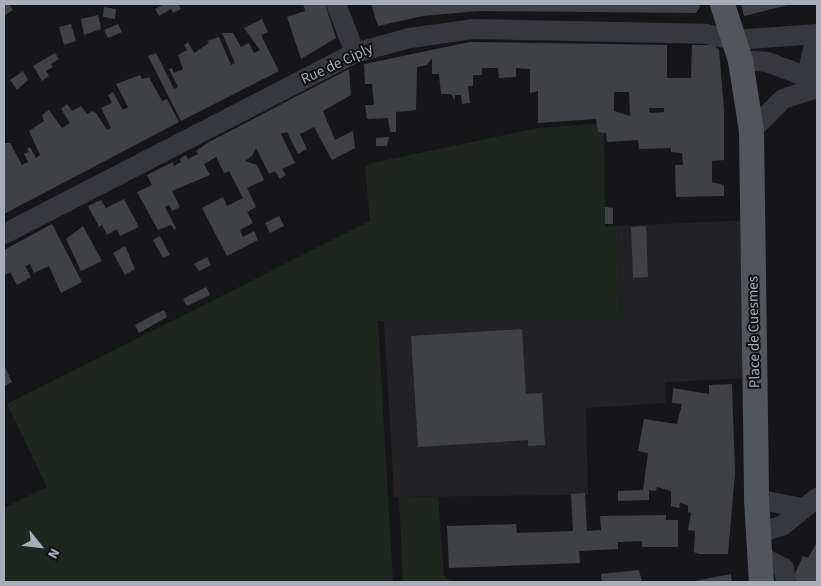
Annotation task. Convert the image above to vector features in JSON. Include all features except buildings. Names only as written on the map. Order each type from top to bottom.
[{"type":"main road","name":"Place de Cuesmes","points":[[722,4],[737,50],[751,132],[756,499],[761,582]]},
{"type":"street","points":[[336,4],[355,53]]},
{"type":"street","name":"Rue de Ciply","points":[[4,234],[355,53],[410,38],[474,29],[706,34],[737,50]]},
{"type":"street","points":[[737,50],[817,34],[810,56],[816,84]]},
{"type":"street","points":[[737,50],[816,84]]},
{"type":"street","points":[[751,132],[783,99],[816,84]]},
{"type":"street","points":[[756,499],[810,503]]},
{"type":"street","points":[[786,582],[784,568],[758,544],[810,503]]},
{"type":"shaded area","points":[[604,123],[605,227],[618,226],[621,321],[378,321],[393,582],[4,582],[4,508],[47,487],[7,404],[370,221],[365,167],[372,163],[538,128]]},
{"type":"shaded area","points":[[752,220],[755,378],[665,382],[666,403],[586,408],[588,495],[394,497],[384,321],[621,321],[618,226]]},
{"type":"shaded area","points":[[399,497],[438,497],[444,576],[452,582],[403,582]]}]
